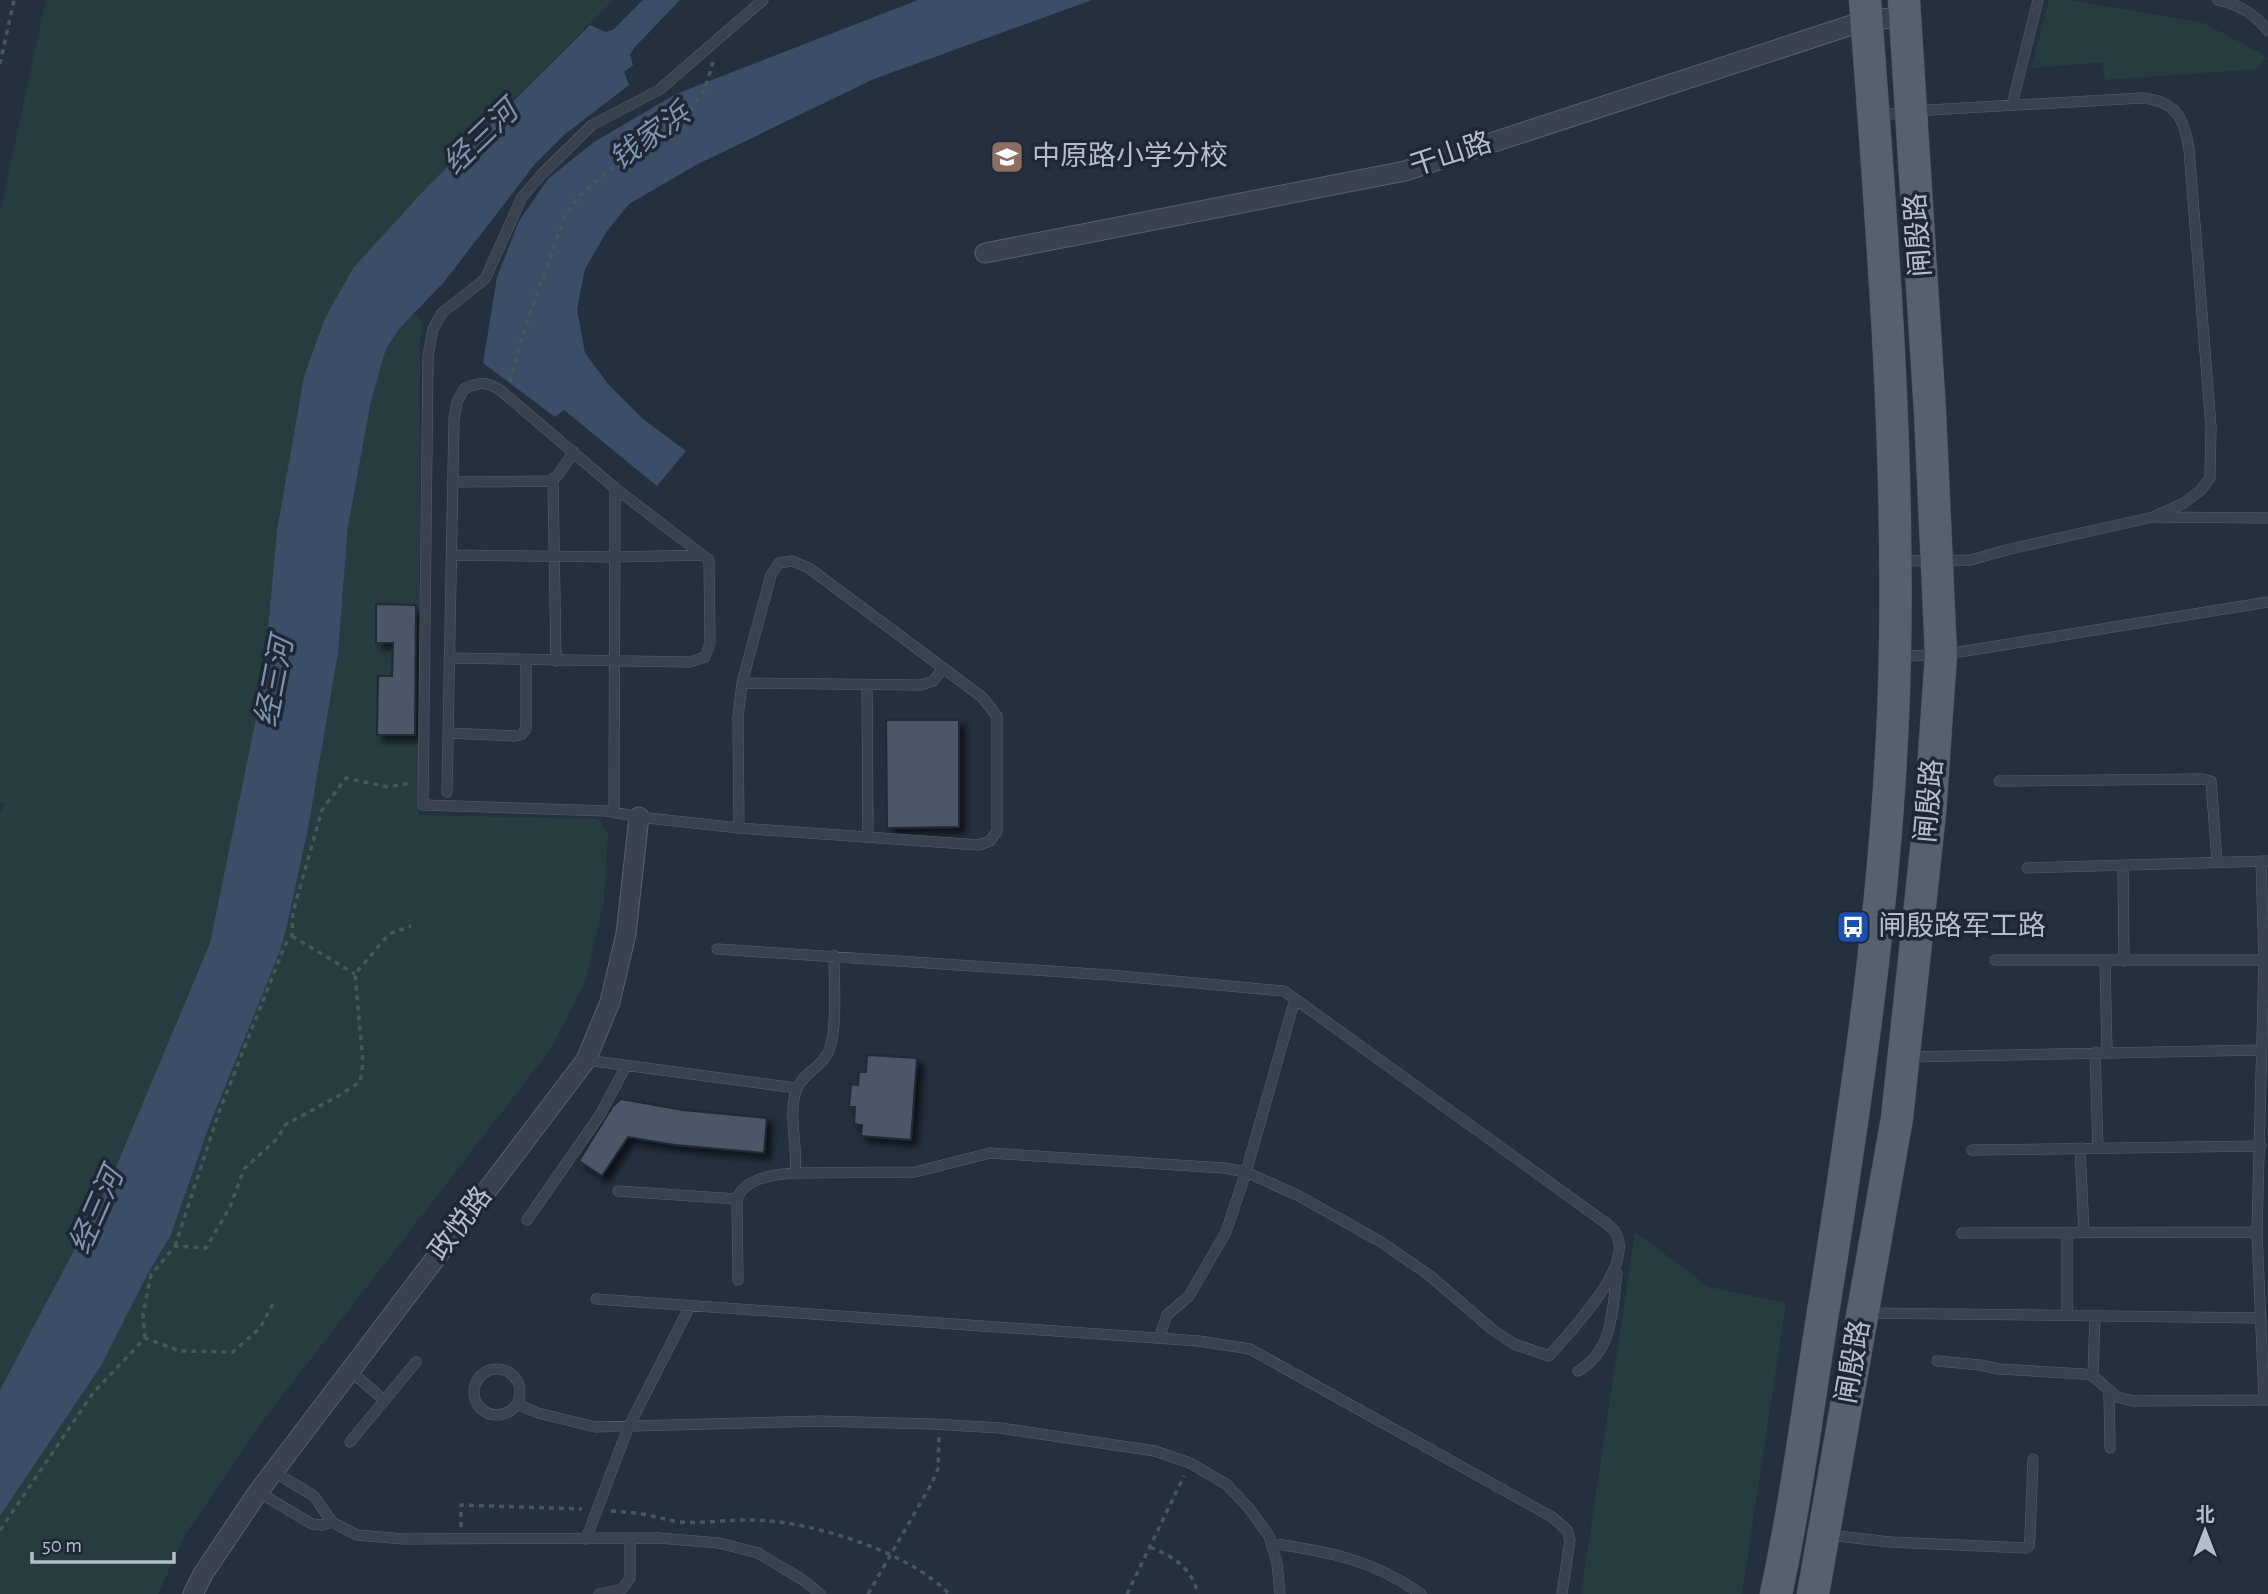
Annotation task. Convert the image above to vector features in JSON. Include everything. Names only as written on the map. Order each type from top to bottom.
[{"type":"main road","name":"闸殷路","points":[[1813,1594],[1897,1118],[1930,813],[1941,655],[1905,9]]},
{"type":"main road","name":"闸殷路","points":[[1776,1594],[1854,1118],[1877,944],[1888,824],[1895,656],[1889,333],[1866,10]]},
{"type":"street","name":"干山路","points":[[985,253],[1405,171],[1866,10],[1905,9]]},
{"type":"street","name":"政悦路","points":[[193,1594],[203,1574],[258,1492],[586,1060],[610,1002],[626,933],[639,817]]},
{"type":"lane","points":[[739,828],[738,717],[742,683],[772,575],[779,564],[792,561],[809,568],[982,697],[997,716],[997,831],[990,841],[979,845],[739,828],[614,812],[423,805],[428,356],[433,330],[442,313],[485,279],[522,197],[561,154],[593,125],[659,90],[763,0]]},
{"type":"lane","points":[[2012,105],[2038,0]]},
{"type":"lane","points":[[2218,0],[2234,3],[2260,20],[2268,31]]},
{"type":"lane","points":[[1874,117],[1911,111],[2142,98],[2156,99],[2175,111],[2185,125],[2189,149],[2211,427],[2210,478],[2201,490],[2184,503],[2153,517],[1971,560],[1895,561]]},
{"type":"lane","points":[[447,792],[449,658],[454,419],[457,402],[464,389],[487,382],[615,488],[709,560],[710,643],[705,657],[690,662],[449,658]]},
{"type":"lane","points":[[453,482],[550,481],[574,452]]},
{"type":"lane","points":[[553,479],[556,661]]},
{"type":"lane","points":[[614,812],[615,488]]},
{"type":"lane","points":[[2153,517],[2268,517]]},
{"type":"lane","points":[[451,555],[703,555]]},
{"type":"lane","points":[[1895,656],[1941,655],[2268,602]]},
{"type":"lane","points":[[448,733],[522,734],[526,729],[526,660]]},
{"type":"lane","points":[[742,683],[921,685],[933,681],[943,668]]},
{"type":"lane","points":[[867,684],[868,837]]},
{"type":"lane","points":[[1999,781],[2211,781],[2217,862]]},
{"type":"lane","points":[[1937,1361],[2093,1376],[2117,1397],[2133,1401],[2266,1400],[2265,1332],[2261,1318],[2257,1232],[2263,1218],[2261,1146],[2264,1125],[2265,861],[2027,868]]},
{"type":"lane","points":[[2123,866],[2124,961]]},
{"type":"lane","points":[[717,949],[1276,989],[1294,999],[1615,1232],[1619,1255],[1611,1324],[1598,1356],[1578,1371]]},
{"type":"lane","points":[[795,1172],[797,1153],[793,1114],[796,1088],[826,1056],[833,1041],[834,956]]},
{"type":"lane","points":[[1995,960],[2264,960]]},
{"type":"lane","points":[[2105,961],[2107,1052]]},
{"type":"lane","points":[[1159,1338],[1167,1315],[1189,1296],[1226,1232],[1246,1172],[1294,999]]},
{"type":"lane","points":[[1903,1057],[2107,1052],[2264,1043]]},
{"type":"lane","points":[[2095,1052],[2098,1148]]},
{"type":"lane","points":[[586,1060],[796,1088]]},
{"type":"lane","points":[[527,1220],[600,1115],[626,1066]]},
{"type":"lane","points":[[1972,1150],[2261,1146]]},
{"type":"lane","points":[[2080,1148],[2084,1232]]},
{"type":"lane","points":[[738,1280],[737,1199],[739,1192],[762,1178],[795,1172],[915,1172],[990,1153],[1224,1168],[1246,1172],[1298,1196],[1381,1242],[1429,1275],[1493,1330],[1514,1344],[1549,1356],[1611,1280],[1619,1255]]},
{"type":"lane","points":[[618,1191],[737,1199]]},
{"type":"lane","points":[[2067,1232],[2067,1315]]},
{"type":"lane","points":[[1962,1233],[2257,1232]]},
{"type":"lane","points":[[596,1299],[1159,1338],[1223,1343],[1250,1349],[1552,1517],[1567,1530],[1570,1540],[1562,1594]]},
{"type":"lane","points":[[586,1539],[628,1427],[690,1306]]},
{"type":"lane","points":[[1863,1313],[2261,1318]]},
{"type":"lane","points":[[2093,1376],[2095,1315]]},
{"type":"lane","points":[[351,1442],[416,1362]]},
{"type":"lane","points":[[349,1370],[384,1400]]},
{"type":"lane","points":[[489,1370],[508,1371],[516,1378],[520,1389],[517,1404],[507,1414],[497,1416],[483,1412],[477,1406],[473,1395],[479,1376],[489,1370]]},
{"type":"lane","points":[[2109,1392],[2110,1448]]},
{"type":"lane","points":[[517,1404],[571,1423],[595,1427],[820,1421],[939,1424],[1000,1428],[1155,1451],[1190,1463],[1226,1484],[1248,1507],[1269,1536],[1277,1563],[1280,1594]]},
{"type":"lane","points":[[1824,1534],[1890,1542],[2026,1548],[2029,1546],[2030,1537],[2034,1459]]},
{"type":"lane","points":[[274,1472],[314,1496],[332,1522],[357,1535],[376,1538],[658,1538],[719,1543],[758,1553],[803,1580],[820,1594]]},
{"type":"lane","points":[[258,1492],[302,1520],[323,1525],[332,1522]]},
{"type":"lane","points":[[599,1594],[622,1589],[630,1578],[630,1539]]},
{"type":"lane","points":[[1271,1543],[1326,1551],[1371,1565],[1421,1594]]},
{"type":"path","points":[[0,64],[14,0]]},
{"type":"path","points":[[507,396],[525,327],[565,217],[578,197],[687,116],[705,89],[721,37]]},
{"type":"path","points":[[0,1530],[93,1393],[145,1338],[143,1314],[151,1275],[175,1246],[219,1112],[285,945],[292,936],[293,912],[322,810],[346,778],[388,787],[423,780]]},
{"type":"path","points":[[175,1246],[206,1248],[230,1207],[244,1169],[278,1138],[285,1125],[360,1082],[363,1063],[355,974],[389,934],[411,926]]},
{"type":"path","points":[[292,936],[355,974]]},
{"type":"path","points":[[145,1338],[180,1351],[233,1352],[260,1328],[274,1302]]},
{"type":"path","points":[[868,1594],[938,1469],[939,1424]]},
{"type":"path","points":[[1127,1594],[1190,1463]]},
{"type":"path","points":[[1149,1546],[1171,1555],[1185,1567],[1195,1581],[1198,1594]]},
{"type":"green space","points":[[46,0],[613,0],[427,187],[353,268],[325,318],[304,376],[277,530],[263,684],[210,943],[108,1186],[0,1390],[0,813],[5,804],[0,802],[0,213]]},
{"type":"green space","points":[[2049,0],[2067,0],[2203,23],[2261,53],[2266,59],[2255,69],[2105,80],[2102,62],[2031,68]]},
{"type":"green space","points":[[414,313],[423,323],[420,340],[419,815],[599,819],[608,833],[604,900],[585,982],[550,1050],[259,1426],[185,1535],[158,1594],[0,1594],[0,1516],[101,1366],[147,1273],[170,1236],[210,1124],[286,930],[308,829],[338,653],[348,526],[371,401],[386,349]]},
{"type":"green space","points":[[1635,1232],[1709,1287],[1786,1303],[1742,1594],[1581,1594]]},
{"type":"water","name":"经三河","points":[[643,0],[680,0],[634,48],[630,55],[633,65],[624,72],[629,85],[564,135],[535,164],[444,282],[399,329],[386,349],[371,401],[348,526],[338,653],[308,829],[279,953],[210,1124],[170,1237],[148,1273],[101,1366],[0,1516],[0,1390],[108,1186],[210,943],[263,684],[277,530],[304,376],[325,318],[353,268],[427,187],[590,25],[606,32],[613,30]]},
{"type":"water","name":"钱家浜","points":[[918,0],[1092,0],[874,79],[698,164],[629,204],[607,231],[585,269],[577,309],[585,353],[609,385],[643,419],[686,451],[657,486],[564,410],[555,417],[483,363],[497,277],[519,221],[548,179],[594,142],[676,94]]},
{"type":"building","points":[[376,604],[416,605],[415,735],[377,735],[378,676],[392,676],[393,643],[376,643]]},
{"type":"building","points":[[886,720],[959,720],[959,827],[887,828]]},
{"type":"building","points":[[867,1055],[917,1058],[911,1140],[861,1136],[862,1125],[854,1124],[855,1107],[849,1107],[851,1084],[858,1085],[859,1072],[866,1072]]},
{"type":"building","points":[[621,1099],[683,1110],[767,1118],[764,1153],[675,1145],[628,1137],[602,1176],[579,1161],[613,1106]]},
{"type":"place","name":"中原路小学分校","points":[[1007,157]]},
{"type":"place","name":"闸殷路军工路","points":[[1853,927]]}]
